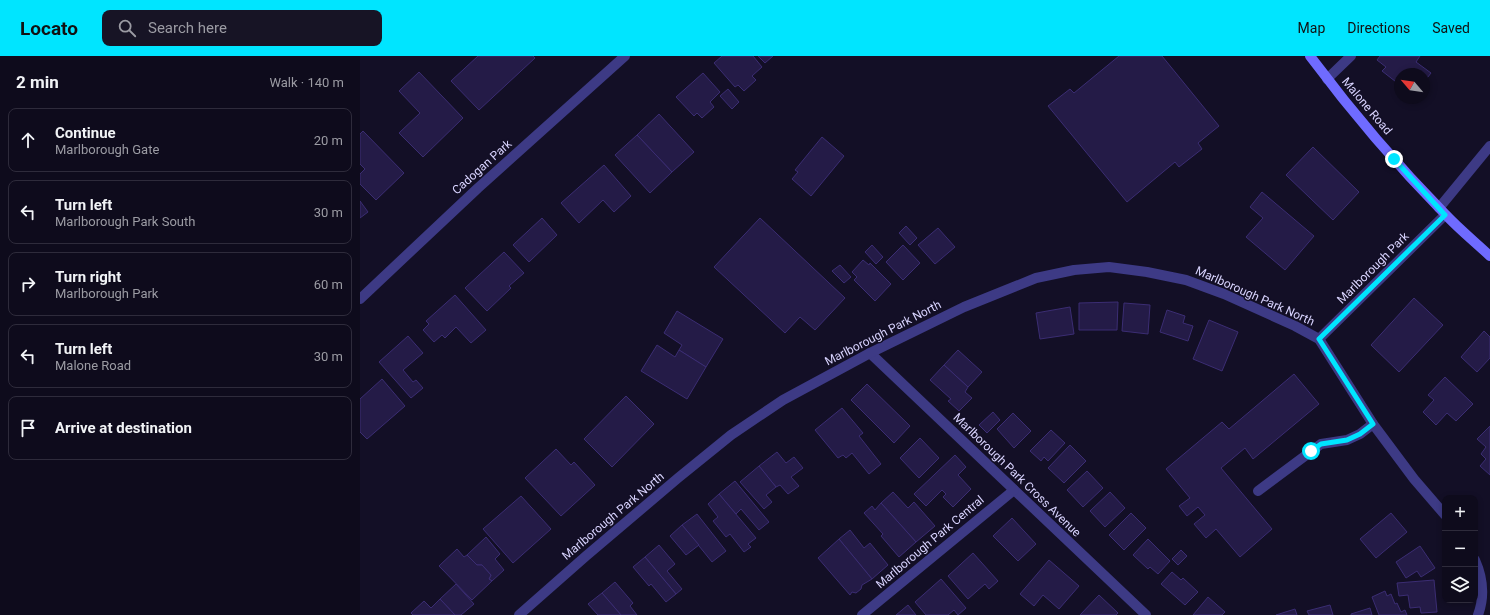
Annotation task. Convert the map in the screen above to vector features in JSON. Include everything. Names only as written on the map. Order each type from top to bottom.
[{"type":"main road","name":"Malone Road","points":[[1310,56],[1327,79],[1382,145],[1442,211],[1490,256]]},
{"type":"street","name":"Cadogan Park","points":[[360,299],[478,188],[625,56]]},
{"type":"street","points":[[1327,79],[1351,56]]},
{"type":"street","name":"Marlborough Park","points":[[1319,339],[1442,211],[1490,146]]},
{"type":"street","name":"Marlborough Park North","points":[[519,615],[586,556],[731,435],[783,400],[870,353],[964,307],[1036,278],[1074,270],[1109,267],[1148,272],[1186,280],[1224,294],[1295,326],[1319,339]]},
{"type":"street","points":[[1319,339],[1373,424],[1414,479],[1442,512]]},
{"type":"street","name":"Marlborough Park Cross Avenue","points":[[870,353],[1146,615]]},
{"type":"street","points":[[1258,491],[1321,444],[1347,440],[1360,434],[1373,424]]},
{"type":"street","name":"Marlborough Park Central","points":[[862,615],[1014,490]]},
{"type":"street","points":[[1478,566],[1481,573],[1483,593],[1478,615]]},
{"type":"building","points":[[478,56],[533,56],[535,58],[479,110],[451,81]]},
{"type":"building","points":[[722,56],[753,56],[762,67],[752,76],[756,80],[744,91],[738,85],[735,87],[714,63]]},
{"type":"building","points":[[758,56],[773,56],[765,63]]},
{"type":"building","points":[[1119,56],[1162,56],[1219,126],[1198,143],[1202,149],[1179,167],[1175,162],[1127,202],[1048,106],[1070,89],[1074,93]]},
{"type":"building","points":[[1380,56],[1420,56],[1416,62],[1424,68],[1394,68],[1394,80],[1382,71],[1386,67],[1377,60]]},
{"type":"building","points":[[419,72],[463,118],[423,157],[399,133],[420,113],[399,91]]},
{"type":"building","points":[[703,73],[720,92],[710,102],[714,107],[702,118],[697,113],[694,116],[676,97]]},
{"type":"building","points":[[728,89],[739,102],[732,109],[720,96]]},
{"type":"building","points":[[659,114],[694,152],[672,172],[637,135]]},
{"type":"building","points":[[363,131],[404,173],[376,200],[360,184],[360,174],[365,169],[360,164],[360,134]]},
{"type":"building","points":[[637,135],[672,172],[650,193],[615,155]]},
{"type":"building","points":[[822,137],[844,156],[811,196],[792,179],[798,172],[795,170]]},
{"type":"building","points":[[1313,147],[1359,192],[1333,220],[1286,175]]},
{"type":"building","points":[[604,165],[631,196],[614,212],[603,200],[579,223],[561,203]]},
{"type":"building","points":[[1262,192],[1314,236],[1285,270],[1246,237],[1263,218],[1250,207]]},
{"type":"building","points":[[360,201],[368,212],[360,218]]},
{"type":"building","points":[[542,218],[557,235],[529,262],[513,245]]},
{"type":"building","points":[[760,218],[845,298],[815,330],[800,317],[785,333],[714,267]]},
{"type":"building","points":[[906,226],[917,238],[910,245],[899,233]]},
{"type":"building","points":[[938,228],[955,247],[935,264],[918,245]]},
{"type":"building","points":[[872,245],[883,257],[876,264],[865,252]]},
{"type":"building","points":[[903,245],[920,263],[903,280],[886,262]]},
{"type":"building","points":[[504,252],[524,273],[509,286],[511,288],[487,311],[465,288]]},
{"type":"building","points":[[863,260],[869,265],[870,263],[891,284],[875,301],[854,280],[857,277],[852,272]]},
{"type":"building","points":[[840,265],[851,277],[844,283],[832,271]]},
{"type":"building","points":[[455,295],[486,330],[471,343],[456,327],[445,338],[442,335],[434,342],[423,330],[429,324],[426,321]]},
{"type":"building","points":[[1414,298],[1443,325],[1399,372],[1371,345]]},
{"type":"building","points":[[1118,302],[1117,330],[1079,330],[1079,303]]},
{"type":"building","points":[[1124,303],[1150,305],[1148,334],[1122,331]]},
{"type":"building","points":[[1070,307],[1074,334],[1040,339],[1036,313]]},
{"type":"building","points":[[1167,310],[1185,316],[1183,323],[1193,326],[1188,341],[1160,332]]},
{"type":"building","points":[[677,311],[723,339],[706,367],[679,350],[682,345],[664,333]]},
{"type":"building","points":[[1209,320],[1238,332],[1222,371],[1193,359]]},
{"type":"building","points":[[1484,331],[1490,337],[1490,358],[1477,372],[1461,357]]},
{"type":"building","points":[[408,336],[423,353],[403,370],[413,382],[416,380],[423,388],[411,398],[379,362]]},
{"type":"building","points":[[657,345],[675,357],[679,350],[706,367],[687,399],[641,371]]},
{"type":"building","points":[[958,350],[982,372],[968,387],[944,365]]},
{"type":"building","points":[[944,365],[968,387],[965,392],[972,398],[959,411],[948,401],[951,399],[930,380]]},
{"type":"building","points":[[1294,374],[1319,404],[1253,459],[1245,448],[1221,468],[1272,529],[1240,557],[1216,529],[1206,538],[1194,524],[1205,515],[1198,507],[1187,516],[1179,506],[1190,498],[1166,469],[1222,422],[1229,429]]},
{"type":"building","points":[[1445,377],[1473,404],[1456,421],[1447,413],[1436,425],[1423,412],[1434,400],[1428,395]]},
{"type":"building","points":[[382,379],[405,406],[367,439],[360,432],[360,399]]},
{"type":"building","points":[[867,384],[910,426],[894,443],[851,400]]},
{"type":"building","points":[[626,396],[654,424],[612,467],[584,439]]},
{"type":"building","points":[[842,408],[863,433],[859,436],[881,464],[869,474],[852,453],[846,458],[843,455],[838,458],[815,430]]},
{"type":"building","points":[[993,412],[1000,420],[987,433],[979,425]]},
{"type":"building","points":[[1013,413],[1031,431],[1014,448],[997,429]]},
{"type":"building","points":[[1490,426],[1490,475],[1480,466],[1486,459],[1481,454],[1486,447],[1477,439]]},
{"type":"building","points":[[1051,430],[1065,443],[1048,461],[1044,457],[1041,461],[1030,451]]},
{"type":"building","points":[[920,438],[939,458],[919,478],[900,458]]},
{"type":"building","points":[[1070,445],[1086,461],[1064,483],[1048,468]]},
{"type":"building","points":[[556,449],[571,465],[574,462],[595,485],[561,516],[525,478]]},
{"type":"building","points":[[777,452],[786,463],[794,457],[803,468],[791,477],[799,486],[788,494],[780,485],[776,487],[759,466]]},
{"type":"building","points":[[955,455],[966,467],[958,475],[971,489],[953,507],[943,497],[946,494],[942,490],[926,506],[914,494]]},
{"type":"building","points":[[759,466],[776,487],[766,495],[772,502],[764,509],[740,482]]},
{"type":"building","points":[[1087,471],[1103,488],[1083,507],[1067,490]]},
{"type":"building","points":[[735,481],[769,522],[759,530],[741,509],[736,514],[719,494]]},
{"type":"building","points":[[893,492],[908,508],[914,502],[935,526],[916,542],[881,503]]},
{"type":"building","points":[[1110,492],[1125,508],[1105,527],[1090,511]]},
{"type":"building","points":[[719,494],[756,538],[748,544],[751,547],[744,552],[730,534],[726,537],[713,521],[718,517],[708,504]]},
{"type":"building","points":[[521,496],[551,529],[513,563],[483,529]]},
{"type":"building","points":[[881,503],[916,542],[899,557],[881,536],[883,534],[864,513],[872,506],[875,510]]},
{"type":"building","points":[[1131,513],[1146,528],[1124,550],[1109,535]]},
{"type":"building","points":[[1391,513],[1407,532],[1376,558],[1360,539]]},
{"type":"building","points":[[697,514],[726,551],[712,562],[682,525]]},
{"type":"building","points":[[1012,518],[1036,544],[1018,561],[993,536]]},
{"type":"building","points":[[682,525],[699,545],[686,555],[670,536]]},
{"type":"building","points":[[850,530],[864,548],[870,543],[888,565],[872,579],[839,539]]},
{"type":"building","points":[[486,537],[500,554],[495,559],[504,570],[492,581],[489,579],[491,575],[482,565],[477,565],[467,555]]},
{"type":"building","points":[[839,539],[872,579],[862,585],[861,589],[856,593],[852,592],[850,595],[818,558]]},
{"type":"building","points":[[1148,539],[1170,561],[1158,574],[1150,567],[1148,569],[1133,555]]},
{"type":"building","points":[[659,545],[675,564],[667,571],[682,589],[676,594],[645,557]]},
{"type":"building","points":[[1420,546],[1435,568],[1421,577],[1417,571],[1406,578],[1396,562]]},
{"type":"building","points":[[457,549],[464,557],[467,555],[477,565],[482,565],[491,575],[489,579],[492,581],[472,600],[439,566]]},
{"type":"building","points":[[1181,550],[1187,556],[1178,565],[1172,559]]},
{"type":"building","points":[[973,553],[998,581],[989,589],[985,584],[968,599],[948,576]]},
{"type":"building","points":[[645,557],[676,594],[666,602],[651,584],[649,586],[633,567]]},
{"type":"building","points":[[1049,560],[1079,586],[1059,609],[1043,595],[1034,606],[1020,594]]},
{"type":"building","points":[[1172,572],[1181,580],[1183,578],[1198,592],[1185,605],[1161,584]]},
{"type":"building","points":[[941,579],[966,608],[958,615],[954,610],[948,615],[926,615],[915,602]]},
{"type":"building","points":[[1434,580],[1437,612],[1421,613],[1420,607],[1410,608],[1408,595],[1399,596],[1397,583]]},
{"type":"building","points":[[615,582],[633,603],[630,606],[637,615],[621,615],[602,593]]},
{"type":"building","points":[[456,584],[474,604],[461,615],[455,615],[440,599]]},
{"type":"building","points":[[1385,591],[1387,596],[1391,594],[1395,604],[1397,603],[1401,612],[1405,610],[1407,615],[1379,615],[1372,597]]},
{"type":"building","points":[[602,593],[621,615],[598,615],[588,604]]},
{"type":"building","points":[[1099,595],[1118,613],[1116,615],[1080,615]]},
{"type":"building","points":[[1208,597],[1225,612],[1222,615],[1193,615]]},
{"type":"building","points":[[440,599],[455,615],[413,615],[411,613],[424,601],[431,608]]},
{"type":"building","points":[[908,605],[916,615],[896,615]]},
{"type":"building","points":[[1330,605],[1333,615],[1309,615],[1307,611]]},
{"type":"building","points":[[1370,608],[1372,615],[1351,615],[1351,614]]},
{"type":"building","points":[[1295,609],[1297,615],[1276,615]]},
{"type":"route","points":[[1311,451],[1321,444],[1347,440],[1360,434],[1373,424],[1319,339],[1445,215],[1394,159]]}]
